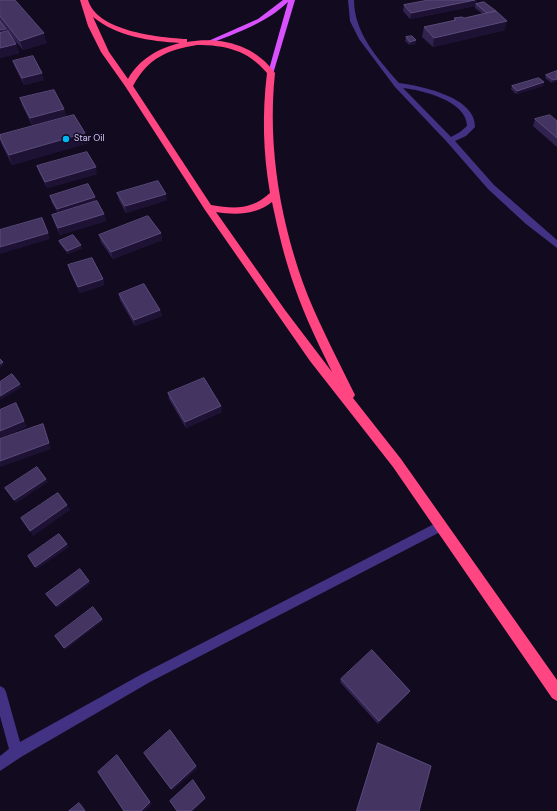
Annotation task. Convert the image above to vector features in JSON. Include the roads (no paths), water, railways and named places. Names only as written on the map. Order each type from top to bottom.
[{"type":"highway","points":[[85,3],[104,22],[119,30],[152,38],[225,44],[246,51],[263,64],[271,73],[267,109],[267,128],[274,195],[302,294],[359,414]]},
{"type":"highway","points":[[85,3],[92,26],[104,52],[129,86],[208,208],[314,358],[397,463],[557,693]]},
{"type":"highway","points":[[129,86],[136,70],[145,62],[164,50],[196,42]]},
{"type":"highway","points":[[208,208],[247,211],[263,204],[274,195]]},
{"type":"main road","points":[[208,42],[257,23],[279,8],[287,0]]},
{"type":"main road","points":[[271,73],[292,0]]},
{"type":"street","points":[[351,0],[350,9],[354,24],[380,64],[491,187],[529,222],[557,245]]},
{"type":"street","points":[[398,85],[426,89],[442,95],[455,102],[467,113],[472,122],[471,127],[463,134],[450,140]]},
{"type":"street","points":[[0,764],[16,752],[146,678],[440,526]]},
{"type":"street","points":[[0,692],[16,752]]},
{"type":"place","name":"Star Oil","points":[[66,139]]}]
